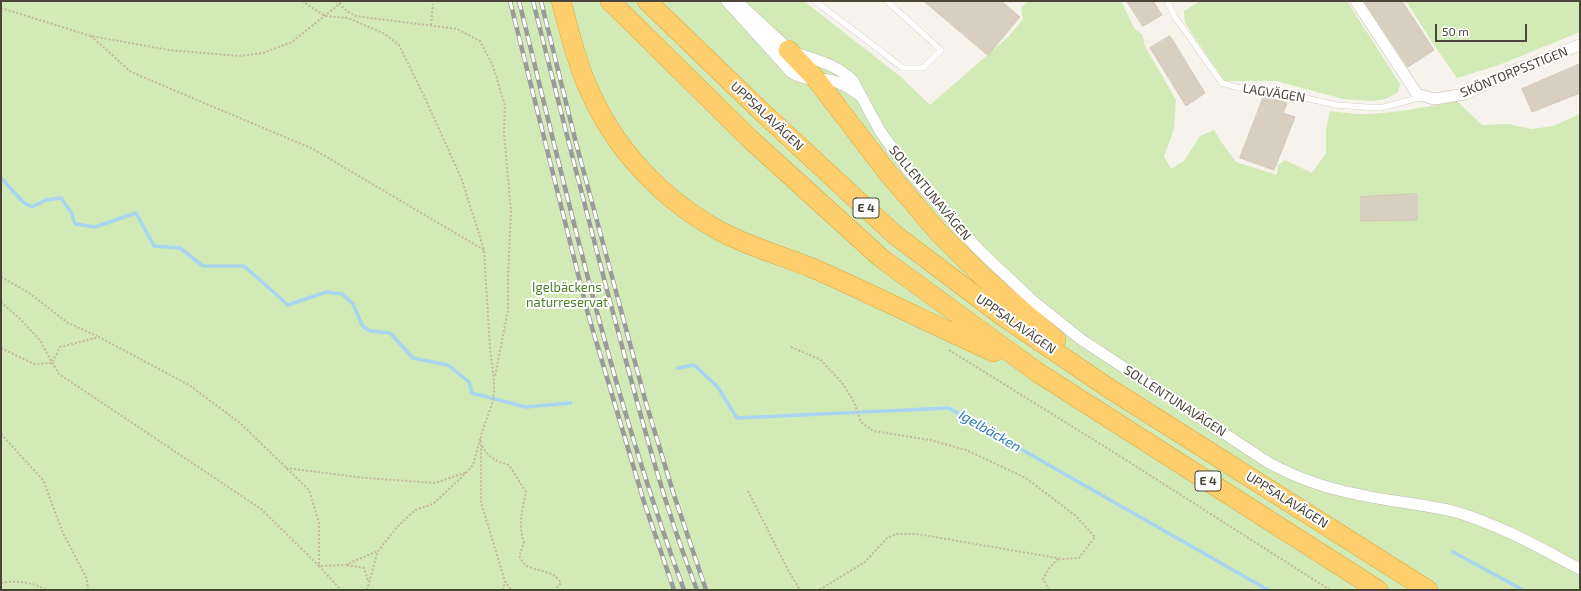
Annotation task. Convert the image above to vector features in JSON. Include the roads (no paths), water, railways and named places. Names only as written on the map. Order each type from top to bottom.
[{"type":"highway","points":[[561,1],[577,59],[598,110],[615,137],[632,159],[650,181],[671,200],[718,230],[739,241],[810,268],[1037,372]]},
{"type":"highway","name":"UPPSALAVÄGEN","points":[[610,1],[750,139],[880,258],[1037,372],[1378,590]]},
{"type":"highway","name":"UPPSALAVÄGEN","points":[[647,1],[762,112],[894,234],[1000,315],[1108,387],[1428,590]]},
{"type":"highway","points":[[788,50],[816,80],[887,172],[940,233],[982,276],[1108,387]]},
{"type":"street","name":"SOLLENTUNAVÄGEN","points":[[727,1],[797,77],[816,80],[833,80],[842,83],[861,96]]},
{"type":"street","name":"SOLLENTUNAVÄGEN","points":[[735,1],[788,50],[838,68],[853,80],[880,131],[908,170],[979,250],[1033,301],[1082,340],[1263,459],[1291,475],[1313,484],[1361,496],[1429,506],[1456,512],[1502,529],[1580,569]]},
{"type":"street","points":[[1356,1],[1417,94],[1424,96]]},
{"type":"street","name":"SKÖNTORPSSTIGEN","points":[[1424,96],[1434,100],[1466,94],[1512,71],[1580,46]]},
{"type":"lane","points":[[815,1],[903,68],[923,68],[942,50],[887,1]]},
{"type":"lane","name":"LAGVÄGEN","points":[[1167,1],[1175,18],[1222,83],[1236,87],[1272,90],[1336,105],[1380,108],[1424,96]]},
{"type":"waterway","name":"Igelbäcken","points":[[1,178],[23,202],[32,207],[46,200],[61,198],[71,212],[75,224],[95,227],[136,213],[154,246],[180,248],[203,266],[244,266],[288,305],[326,292],[342,294],[353,304],[363,327],[370,331],[390,333],[413,358],[448,365],[469,382],[472,393],[526,407],[571,403]]},
{"type":"waterway","name":"Igelbäcken","points":[[678,368],[694,365],[717,386],[737,418],[949,408],[1268,590]]},
{"type":"waterway","name":"Igelbäcken","points":[[1453,552],[1523,590]]},
{"type":"railway","points":[[510,1],[588,314],[644,502],[674,590]]},
{"type":"railway","points":[[519,1],[593,298],[635,445],[684,590]]},
{"type":"railway","points":[[533,1],[610,303],[639,408],[665,500],[697,590]]},
{"type":"railway","points":[[541,1],[576,143],[646,403],[673,492],[706,590]]},
{"type":"park label","name":"Igelbäckens naturreservat","points":[[567,296]]}]
